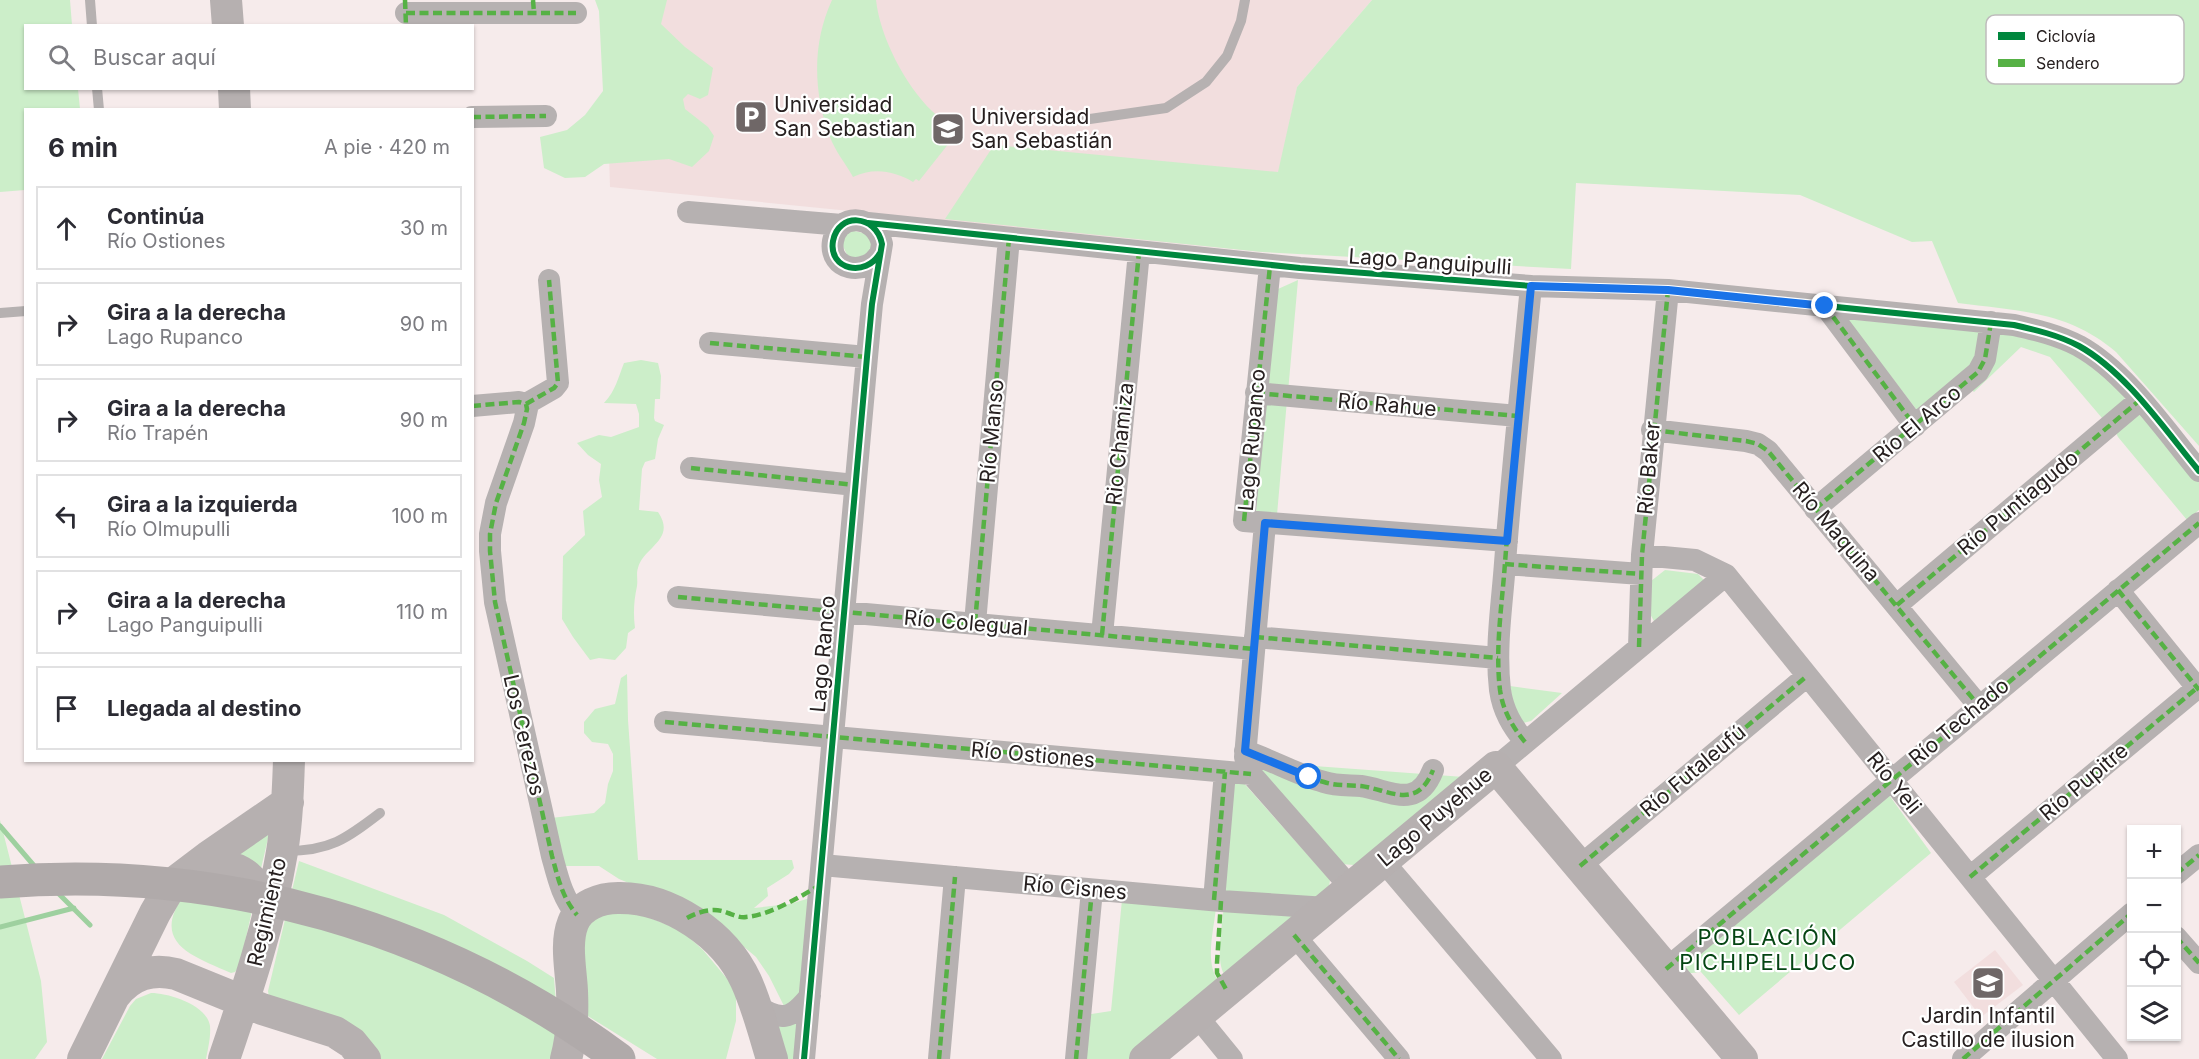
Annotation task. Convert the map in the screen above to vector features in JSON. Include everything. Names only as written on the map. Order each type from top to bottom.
[{"type":"main road","points":[[0,882],[75,879],[147,881],[246,894],[325,913],[394,936],[474,970],[534,1002],[619,1059]]},
{"type":"main road","points":[[0,904],[75,900],[148,903],[221,912],[293,926],[363,947],[431,974],[497,1006],[582,1059]]},
{"type":"street","points":[[226,0],[228,24]]},
{"type":"street","points":[[406,13],[533,6],[576,13]]},
{"type":"street","points":[[234,90],[235,108]]},
{"type":"street","points":[[474,117],[546,116]]},
{"type":"street","points":[[688,212],[842,225]]},
{"type":"street","points":[[859,220],[868,223],[880,236],[880,253],[876,261],[869,266],[860,269],[851,268],[837,258],[833,241],[842,225],[859,220]]},
{"type":"street","name":"Lago Panguipulli","points":[[868,223],[1270,266],[1531,286],[1668,290],[1991,322],[2036,330],[2079,346],[2113,370],[2199,471]]},
{"type":"street","name":"Río Manso","points":[[975,623],[1009,238]]},
{"type":"street","name":"Rio Chamiza","points":[[1102,635],[1139,252]]},
{"type":"street","name":"Lago Ranco","points":[[804,1059],[867,357],[880,253]]},
{"type":"street","name":"Lago Rupanco","points":[[1251,774],[1246,764],[1245,751],[1265,523],[1244,521],[1270,266]]},
{"type":"street","points":[[851,268],[865,284],[872,304]]},
{"type":"street","points":[[474,406],[519,402],[526,406],[558,383],[549,280]]},
{"type":"street","points":[[1525,742],[1510,724],[1504,708],[1500,691],[1498,658],[1531,286]]},
{"type":"street","name":"Río Baker","points":[[1639,647],[1641,565],[1652,430],[1668,290]]},
{"type":"street","points":[[1825,306],[1915,426]]},
{"type":"street","name":"Río El Arco","points":[[1815,509],[1978,372],[1985,359],[1991,322]]},
{"type":"street","points":[[710,343],[867,357]]},
{"type":"street","name":"Río Rahue","points":[[1256,393],[1518,416]]},
{"type":"street","name":"Río Puntiagudo","points":[[1897,605],[2140,400]]},
{"type":"street","name":"Los Cerezos","points":[[526,406],[524,423],[493,517],[490,551],[494,591],[503,642],[552,856],[561,889],[567,903],[577,915]]},
{"type":"street","name":"Río Maquina","points":[[1652,430],[1758,444],[1768,451],[1978,705]]},
{"type":"street","points":[[692,468],[855,485]]},
{"type":"street","points":[[1265,523],[1507,541]]},
{"type":"street","name":"Río Techado","points":[[1666,969],[1978,705],[2199,523]]},
{"type":"street","name":"Río Yeli","points":[[1505,564],[1641,565],[1695,560],[1726,575],[2117,1059]]},
{"type":"street","name":"Lago Puyehue","points":[[1145,1059],[1726,575]]},
{"type":"street","points":[[2118,590],[2198,689]]},
{"type":"street","name":"Río Colegual","points":[[678,597],[1102,635],[1498,658]]},
{"type":"street","name":"Río Futaleufú","points":[[1580,866],[1807,676]]},
{"type":"street","name":"Río Pupitre","points":[[1970,877],[2198,689]]},
{"type":"street","name":"Río Ostiones","points":[[665,722],[1251,774]]},
{"type":"street","points":[[1245,751],[1325,783],[1362,786],[1386,794],[1411,794],[1421,789],[1433,770]]},
{"type":"street","name":"Regimiento","points":[[225,1055],[244,1002],[282,851],[288,802],[289,762]]},
{"type":"street","points":[[1496,767],[1742,1059]]},
{"type":"street","points":[[1214,900],[1225,772]]},
{"type":"street","points":[[1251,774],[1351,888]]},
{"type":"street","points":[[83,1059],[155,913],[175,882],[288,802]]},
{"type":"street","points":[[2181,870],[2199,855]]},
{"type":"street","points":[[1383,861],[1551,1059]]},
{"type":"street","points":[[191,870],[224,865],[245,874],[259,891],[268,914]]},
{"type":"street","name":"Río Cisnes","points":[[822,865],[1092,890],[1327,908]]},
{"type":"street","points":[[939,1059],[955,877]]},
{"type":"street","points":[[1076,1059],[1092,890]]},
{"type":"street","points":[[566,1059],[572,1022],[571,934],[577,915],[586,907],[610,898],[641,900],[670,909],[704,930],[721,945],[740,970],[755,1005],[772,1059]]},
{"type":"street","points":[[155,913],[155,933],[168,965],[186,978],[213,1008],[225,1055]]},
{"type":"street","points":[[1963,1059],[2127,917]]},
{"type":"street","points":[[1294,935],[1399,1059]]},
{"type":"street","points":[[2181,943],[2199,963]]},
{"type":"street","points":[[115,995],[122,986],[142,974],[163,971],[244,1002],[335,1032],[352,1043],[365,1059]]},
{"type":"street","points":[[755,1005],[772,1015],[787,1016],[799,1010],[810,996]]},
{"type":"street","points":[[1197,1016],[1232,1059]]},
{"type":"lane","points":[[90,0],[92,24]]},
{"type":"lane","points":[[1083,120],[1166,108],[1206,82],[1227,56],[1245,0]]},
{"type":"lane","points":[[97,90],[99,108]]},
{"type":"lane","points":[[0,313],[24,311]]},
{"type":"lane","points":[[282,851],[323,848],[348,838],[380,813]]},
{"type":"shaded area","name":"Universidad San Sebastián","points":[[604,0],[1372,0],[1297,87],[1262,252],[610,187]]},
{"type":"shaded area","name":"Jardin Infantil Castillo de ilusion","points":[[1995,950],[2023,985],[1981,1017],[1954,982]]},
{"type":"green space","points":[[0,0],[70,0],[72,24],[24,24],[24,90],[78,90],[80,108],[24,108],[24,190],[0,192]]},
{"type":"green space","points":[[595,0],[667,0],[661,24],[685,47],[713,68],[708,95],[700,99],[688,94],[683,99],[685,109],[708,127],[714,136],[709,151],[692,167],[669,159],[604,164],[585,177],[565,178],[544,168],[540,137],[567,130],[585,115],[603,91],[599,11]]},
{"type":"green space","points":[[832,0],[876,0],[888,45],[903,74],[922,100],[957,133],[919,181],[916,179],[913,182],[899,175],[876,171],[853,177],[832,142],[820,103],[817,68],[821,33]]},
{"type":"green space","points":[[1372,0],[2199,0],[2199,446],[2116,352],[2098,338],[2080,328],[2042,315],[1958,303],[1932,241],[1912,242],[1800,195],[1576,183],[1571,269],[1262,252],[945,219],[994,145],[1278,172],[1297,87]]},
{"type":"green space","points":[[850,230],[872,235],[872,255],[849,259],[841,242]]},
{"type":"green space","points":[[1298,280],[1288,392],[1268,390],[1278,289]]},
{"type":"green space","points":[[1847,319],[1981,332],[1981,354],[1919,413]]},
{"type":"green space","points":[[1994,331],[2040,341],[2075,356],[2096,370],[2125,395],[2124,403],[2102,418],[2050,357],[2021,347],[1974,392],[1968,386]]},
{"type":"green space","points":[[641,360],[658,363],[661,376],[660,399],[655,399],[654,418],[655,421],[664,425],[658,439],[655,459],[645,462],[642,469],[639,510],[658,512],[664,530],[638,568],[634,607],[635,628],[628,633],[626,648],[615,660],[599,658],[590,660],[562,619],[563,556],[585,535],[583,511],[602,497],[599,480],[601,464],[577,443],[599,435],[611,437],[639,427],[636,404],[604,403],[614,389],[624,363]]},
{"type":"green space","points":[[1287,400],[1277,515],[1256,515],[1261,403]]},
{"type":"green space","points":[[2138,410],[2199,481],[2199,510],[2187,520],[2118,437],[2114,429]]},
{"type":"green space","points":[[1665,570],[1698,574],[1704,580],[1655,623],[1649,612],[1651,581]]},
{"type":"green space","points":[[627,674],[638,860],[792,860],[794,868],[789,874],[767,888],[768,896],[754,908],[790,904],[810,898],[802,1001],[785,1008],[769,976],[756,957],[699,907],[689,902],[670,900],[619,879],[599,866],[563,866],[551,818],[594,813],[605,803],[613,771],[613,754],[608,744],[592,742],[584,733],[584,722],[595,709],[615,704],[621,678]]},
{"type":"green space","points":[[1510,686],[1562,693],[1531,721],[1523,723],[1517,720]]},
{"type":"green space","points":[[1258,762],[1464,777],[1354,865],[1341,864],[1258,767]]},
{"type":"green space","points":[[1242,781],[1330,880],[1329,887],[1316,900],[1226,895],[1220,880],[1235,782]]},
{"type":"green space","points":[[1889,795],[1931,853],[1739,1015],[1701,972],[1683,974],[1678,969]]},
{"type":"green space","points":[[0,820],[41,981],[47,1042],[35,1059],[0,1059]]},
{"type":"green space","points":[[270,830],[259,877],[229,860]]},
{"type":"green space","points":[[299,861],[444,915],[554,978],[558,1028],[554,1059],[378,1059],[269,997],[268,991]]},
{"type":"green space","points":[[186,892],[253,906],[240,965],[235,972],[231,973],[189,953],[173,935],[172,923],[176,909]]},
{"type":"green space","points":[[1122,900],[1216,907],[1211,956],[1214,974],[1219,982],[1131,1059],[1081,1059],[1085,1015],[1111,1011]]},
{"type":"green space","points":[[1224,905],[1299,913],[1226,976],[1220,963]]},
{"type":"green space","points":[[619,906],[681,930],[703,950],[729,981],[736,997],[736,1021],[726,1059],[657,1059],[583,1013],[578,964],[585,925]]},
{"type":"green space","points":[[151,993],[177,998],[195,1006],[202,1012],[210,1026],[206,1059],[102,1059],[130,1006],[136,999]]},
{"type":"green space","points":[[799,1019],[801,1059],[788,1059],[777,1022]]},
{"type":"waterway","points":[[0,826],[36,868]]},
{"type":"waterway","points":[[58,893],[90,925]]},
{"type":"waterway","points":[[0,927],[74,908]]},
{"type":"marked path","points":[[405,0],[406,24]]},
{"type":"marked path","points":[[533,0],[534,13]]},
{"type":"marked path","points":[[406,13],[576,13]]},
{"type":"marked path","points":[[474,117],[546,116]]},
{"type":"marked path","points":[[975,623],[1009,238]]},
{"type":"marked path","points":[[1102,635],[1139,252]]},
{"type":"marked path","points":[[1244,521],[1270,266]]},
{"type":"marked path","points":[[526,404],[554,388],[558,383],[549,280]]},
{"type":"marked path","points":[[1525,742],[1512,724],[1503,705],[1498,658],[1531,286]]},
{"type":"marked path","points":[[1639,647],[1642,555],[1668,290],[1664,289]]},
{"type":"marked path","points":[[1825,306],[1915,426]]},
{"type":"marked path","points":[[1815,509],[1978,372],[1985,359],[1991,322]]},
{"type":"marked path","points":[[710,343],[867,357]]},
{"type":"marked path","points":[[1256,393],[1518,416]]},
{"type":"marked path","points":[[1897,605],[2140,400]]},
{"type":"marked path","points":[[474,406],[519,402],[526,404],[524,423],[496,503],[490,534],[495,602],[552,856],[564,894],[577,915]]},
{"type":"marked path","points":[[1652,430],[1746,441],[1758,444],[1768,451],[1979,706]]},
{"type":"marked path","points":[[691,468],[855,485]]},
{"type":"marked path","points":[[1265,523],[1507,541]]},
{"type":"marked path","points":[[1666,969],[2199,523]]},
{"type":"marked path","points":[[1505,564],[1641,574]]},
{"type":"marked path","points":[[2118,590],[2199,690]]},
{"type":"marked path","points":[[678,597],[1254,649]]},
{"type":"marked path","points":[[1255,637],[1498,658]]},
{"type":"marked path","points":[[1580,866],[1807,676]]},
{"type":"marked path","points":[[1970,877],[2197,688]]},
{"type":"marked path","points":[[665,722],[1251,774]]},
{"type":"marked path","points":[[1245,751],[1329,783],[1361,786],[1392,794],[1411,794],[1419,790],[1427,783],[1433,770]]},
{"type":"marked path","points":[[1214,900],[1225,772]]},
{"type":"marked path","points":[[2181,870],[2199,855]]},
{"type":"marked path","points":[[939,1059],[955,877]]},
{"type":"marked path","points":[[687,918],[712,910],[742,917],[755,916],[784,905],[820,885]]},
{"type":"marked path","points":[[1076,1059],[1092,890]]},
{"type":"marked path","points":[[1221,901],[1217,973],[1227,991]]},
{"type":"marked path","points":[[1963,1059],[2127,917]]},
{"type":"marked path","points":[[1294,935],[1399,1059]]},
{"type":"marked path","points":[[2181,943],[2199,963]]},
{"type":"cycle path","points":[[804,1059],[872,304],[882,244],[873,227],[865,222],[849,221],[836,232],[833,251],[836,259],[842,264],[858,268],[866,266],[880,253]]},
{"type":"cycle path","points":[[868,223],[1300,268],[1531,286],[1668,290],[2014,325],[2063,339],[2096,357],[2129,386],[2199,471]]},
{"type":"place","name":"Universidad San Sebastian","points":[[751,117]]},
{"type":"place","name":"Universidad San Sebastián","points":[[948,129]]},
{"type":"place","name":"Jardin Infantil Castillo de ilusion","points":[[1988,983]]},
{"type":"district","name":"POBLACIÓN PICHIPELLUCO","points":[[1768,950]]},
{"type":"route","points":[[1309,777],[1245,751],[1265,523],[1507,541],[1531,286],[1668,290],[1825,306]]}]
